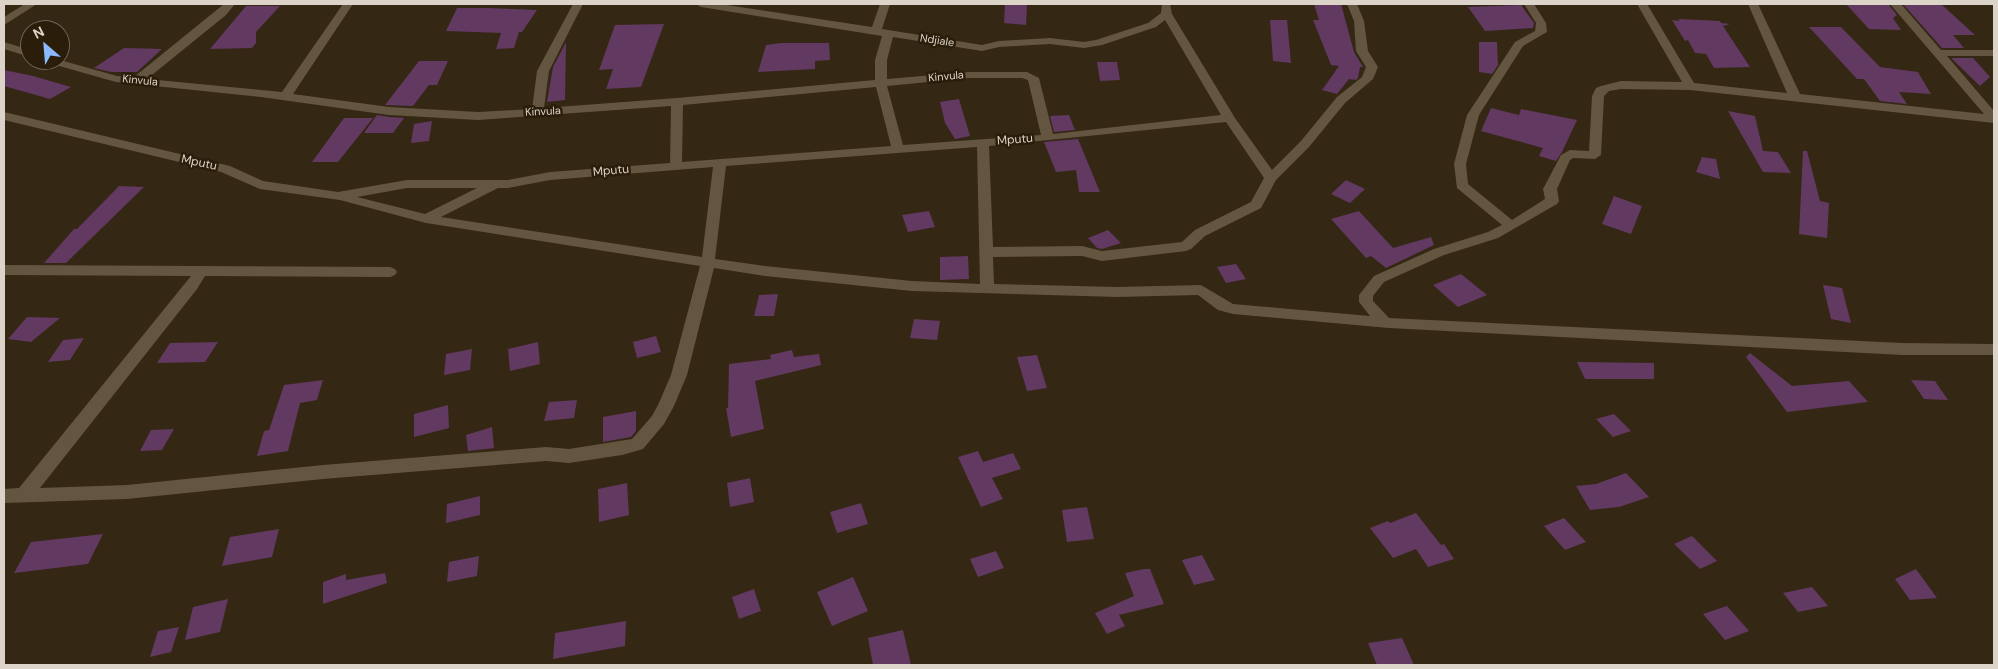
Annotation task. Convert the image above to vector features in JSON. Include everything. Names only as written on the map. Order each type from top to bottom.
[{"type":"street","points":[[4,22],[32,4]]},
{"type":"street","points":[[138,81],[222,13],[230,4]]},
{"type":"street","points":[[284,97],[297,81],[348,4]]},
{"type":"street","points":[[538,111],[542,71],[578,4]]},
{"type":"street","name":"Ndjiale","points":[[701,4],[977,48],[999,44],[1050,41],[1084,45],[1117,37],[1152,25],[1166,9]]},
{"type":"street","points":[[885,4],[880,84],[898,149]]},
{"type":"street","points":[[985,252],[1082,251],[1102,256],[1186,246],[1200,233],[1256,205],[1272,178],[1305,144],[1341,100],[1367,80],[1372,67],[1362,51],[1359,21],[1352,4]]},
{"type":"street","points":[[1511,226],[1462,185],[1460,164],[1473,115],[1519,44],[1541,32],[1540,23],[1529,4]]},
{"type":"street","points":[[1642,4],[1690,86]]},
{"type":"street","points":[[1753,4],[1795,97]]},
{"type":"street","points":[[1895,4],[1994,118]]},
{"type":"street","points":[[1166,9],[1229,118],[1272,178]]},
{"type":"street","points":[[7,49],[20,52]]},
{"type":"street","points":[[1938,53],[1994,53]]},
{"type":"street","name":"Kinvula","points":[[70,66],[116,79],[389,110],[478,116],[678,102],[969,75],[1023,74],[1032,76],[1048,138]]},
{"type":"street","points":[[1383,322],[1366,302],[1368,290],[1379,279],[1439,252],[1493,235],[1511,226],[1552,201],[1550,189],[1565,158],[1570,154],[1596,156],[1600,92],[1604,88],[1621,85],[1690,86],[1994,118]]},
{"type":"street","points":[[676,165],[678,102]]},
{"type":"street","name":"Mputu","points":[[4,116],[225,169],[260,186],[338,196],[408,184],[515,183],[550,176],[1048,138],[1229,118]]},
{"type":"street","points":[[983,143],[987,288]]},
{"type":"street","points":[[4,496],[127,492],[323,472],[546,454],[569,456],[636,444],[658,420],[679,375],[708,262],[720,163]]},
{"type":"street","points":[[426,218],[495,184]]},
{"type":"street","points":[[338,196],[426,218],[765,271],[912,286],[1117,292],[1185,289],[1200,290],[1212,296],[1223,306],[1233,309],[1383,322],[1892,348],[1994,350]]},
{"type":"street","points":[[4,270],[200,273],[390,272]]},
{"type":"street","points":[[24,495],[192,286],[200,273]]},
{"type":"building","points":[[1005,4],[1027,4],[1026,25],[1004,23]]},
{"type":"building","points":[[1314,4],[1341,4],[1354,52],[1363,67],[1360,67],[1358,78],[1356,80],[1349,79],[1337,94],[1322,90],[1339,66],[1331,65],[1313,20],[1319,20]]},
{"type":"building","points":[[1846,4],[1888,4],[1897,15],[1893,18],[1901,30],[1869,29]]},
{"type":"building","points":[[1903,4],[1941,4],[1975,35],[1953,35],[1964,48],[1942,48]]},
{"type":"building","points":[[1521,5],[1534,23],[1533,28],[1485,31],[1468,7]]},
{"type":"building","points":[[246,6],[280,6],[256,32],[256,43],[252,48],[210,49]]},
{"type":"building","points":[[457,8],[537,10],[522,32],[519,32],[514,48],[496,49],[501,33],[446,31]]},
{"type":"building","points":[[1678,19],[1720,21],[1721,23],[1730,24],[1723,26],[1750,67],[1714,68],[1706,54],[1695,53],[1688,40],[1685,41],[1672,20],[1680,21]]},
{"type":"building","points":[[1270,20],[1287,20],[1291,63],[1273,61]]},
{"type":"building","points":[[664,24],[641,87],[606,89],[613,69],[599,70],[615,25]]},
{"type":"building","points":[[1809,27],[1841,27],[1880,67],[1918,72],[1931,94],[1899,92],[1907,104],[1880,101],[1864,79],[1857,79]]},
{"type":"building","points":[[566,42],[565,100],[547,102],[553,67]]},
{"type":"building","points":[[1479,42],[1497,42],[1498,65],[1492,74],[1479,72]]},
{"type":"building","points":[[781,43],[829,43],[830,60],[815,61],[815,69],[758,72],[766,45]]},
{"type":"building","points":[[124,48],[162,49],[137,72],[111,72],[94,68]]},
{"type":"building","points":[[1951,58],[1973,58],[1990,77],[1980,86]]},
{"type":"building","points":[[419,61],[448,61],[437,85],[429,85],[413,106],[385,105]]},
{"type":"building","points":[[1097,62],[1117,62],[1120,80],[1100,81]]},
{"type":"building","points":[[4,70],[71,87],[50,99],[4,86]]},
{"type":"building","points":[[959,99],[970,136],[955,139],[945,123],[940,102]]},
{"type":"building","points":[[1491,108],[1519,115],[1521,109],[1577,120],[1556,161],[1539,156],[1543,148],[1481,131]]},
{"type":"building","points":[[1728,111],[1755,116],[1763,151],[1778,152],[1791,173],[1763,172]]},
{"type":"building","points":[[377,115],[404,118],[393,133],[364,133]]},
{"type":"building","points":[[1069,115],[1075,130],[1054,132],[1050,116]]},
{"type":"building","points":[[344,118],[373,118],[338,162],[312,162]]},
{"type":"building","points":[[432,121],[429,141],[411,143],[414,124]]},
{"type":"building","points":[[1078,139],[1100,192],[1079,192],[1076,170],[1056,172],[1044,142]]},
{"type":"building","points":[[1803,151],[1807,151],[1820,201],[1829,203],[1827,238],[1799,234]]},
{"type":"building","points":[[1702,157],[1716,159],[1720,179],[1696,172]]},
{"type":"building","points":[[1346,180],[1365,189],[1350,203],[1331,194]]},
{"type":"building","points":[[119,186],[144,187],[66,263],[44,263],[74,229],[77,229]]},
{"type":"building","points":[[1614,196],[1642,206],[1631,234],[1602,224]]},
{"type":"building","points":[[929,211],[935,227],[908,232],[902,215]]},
{"type":"building","points":[[1359,211],[1393,248],[1431,237],[1434,245],[1386,268],[1371,256],[1366,258],[1331,219]]},
{"type":"building","points":[[1108,230],[1121,243],[1102,249],[1097,248],[1088,238]]},
{"type":"building","points":[[968,256],[969,279],[940,280],[940,257]]},
{"type":"building","points":[[1236,264],[1246,279],[1226,283],[1217,267]]},
{"type":"building","points":[[1461,274],[1487,295],[1458,307],[1433,285]]},
{"type":"building","points":[[1823,285],[1842,288],[1851,323],[1831,319]]},
{"type":"building","points":[[778,294],[774,316],[754,316],[759,295]]},
{"type":"building","points":[[27,317],[60,318],[31,342],[8,339]]},
{"type":"building","points":[[914,319],[940,321],[937,340],[910,338]]},
{"type":"building","points":[[656,336],[661,352],[637,358],[633,342]]},
{"type":"building","points":[[84,338],[70,360],[48,362],[63,340]]},
{"type":"building","points":[[218,342],[205,362],[157,363],[170,343]]},
{"type":"building","points":[[538,342],[540,364],[510,371],[508,349]]},
{"type":"building","points":[[472,349],[470,370],[444,375],[446,354]]},
{"type":"building","points":[[792,350],[794,357],[819,354],[821,365],[755,381],[764,429],[731,437],[726,408],[728,408],[729,364],[771,359],[770,355]]},
{"type":"building","points":[[1750,353],[1792,386],[1849,381],[1868,402],[1787,412],[1746,357]]},
{"type":"building","points":[[1037,355],[1047,388],[1027,391],[1017,357]]},
{"type":"building","points":[[1577,362],[1654,363],[1654,379],[1585,379]]},
{"type":"building","points":[[323,380],[317,400],[300,403],[288,451],[257,456],[264,431],[269,430],[284,385]]},
{"type":"building","points":[[1911,380],[1935,381],[1948,400],[1924,399]]},
{"type":"building","points":[[577,400],[574,418],[544,421],[549,402]]},
{"type":"building","points":[[448,405],[449,428],[414,437],[414,414]]},
{"type":"building","points":[[636,411],[636,431],[631,437],[603,442],[603,417]]},
{"type":"building","points":[[1614,414],[1631,431],[1613,437],[1596,419]]},
{"type":"building","points":[[492,427],[494,448],[468,451],[466,435]]},
{"type":"building","points":[[174,429],[162,450],[140,451],[151,430]]},
{"type":"building","points":[[978,451],[983,462],[1013,453],[1021,469],[992,478],[1003,499],[981,507],[958,457]]},
{"type":"building","points":[[1626,473],[1649,497],[1619,507],[1590,510],[1576,486],[1596,484]]},
{"type":"building","points":[[750,478],[754,502],[730,507],[727,483]]},
{"type":"building","points":[[627,483],[629,515],[599,522],[598,489]]},
{"type":"building","points":[[480,496],[480,515],[446,523],[447,504]]},
{"type":"building","points":[[861,503],[868,524],[837,533],[830,512]]},
{"type":"building","points":[[1087,507],[1094,539],[1067,542],[1062,510]]},
{"type":"building","points":[[1416,513],[1441,545],[1444,544],[1454,559],[1428,567],[1416,549],[1393,558],[1370,528]]},
{"type":"building","points":[[1564,518],[1586,542],[1565,550],[1544,526]]},
{"type":"building","points":[[279,529],[272,557],[222,566],[230,537]]},
{"type":"building","points":[[103,534],[88,564],[14,573],[31,542]]},
{"type":"building","points":[[1692,536],[1717,561],[1700,569],[1674,544]]},
{"type":"building","points":[[996,551],[1004,568],[978,577],[970,559]]},
{"type":"building","points":[[1202,555],[1215,580],[1194,585],[1182,560]]},
{"type":"building","points":[[479,556],[477,576],[447,582],[449,562]]},
{"type":"building","points":[[1150,569],[1164,604],[1119,615],[1125,626],[1107,634],[1095,613],[1134,596],[1125,573]]},
{"type":"building","points":[[1916,569],[1937,598],[1910,600],[1895,579]]},
{"type":"building","points":[[385,573],[387,583],[323,604],[323,582],[346,574],[346,580]]},
{"type":"building","points":[[853,577],[868,611],[832,626],[817,592]]},
{"type":"building","points":[[1812,587],[1828,606],[1798,612],[1783,593]]},
{"type":"building","points":[[754,589],[761,611],[739,619],[732,597]]},
{"type":"building","points":[[228,599],[220,632],[185,640],[193,607]]},
{"type":"building","points":[[1727,606],[1749,631],[1725,640],[1703,614]]},
{"type":"building","points":[[626,621],[625,646],[553,659],[555,633]]},
{"type":"building","points":[[179,627],[171,652],[150,657],[158,631]]},
{"type":"building","points":[[903,630],[911,665],[873,665],[868,638]]},
{"type":"building","points":[[1402,638],[1414,665],[1377,665],[1368,643]]}]
